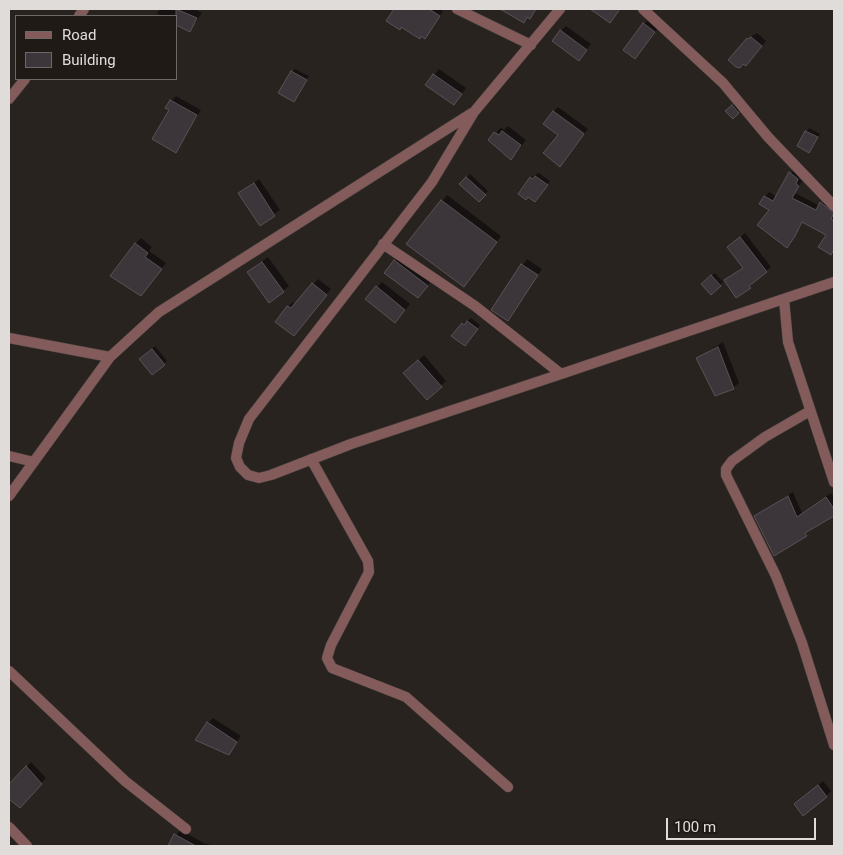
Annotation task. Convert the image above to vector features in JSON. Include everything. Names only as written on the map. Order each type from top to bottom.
[{"type":"street","points":[[456,9],[531,45]]},
{"type":"street","points":[[560,9],[474,112],[432,182],[248,419],[239,443],[236,458],[240,467],[248,475],[259,478],[834,282]]},
{"type":"street","points":[[643,9],[723,83],[768,137],[834,206]]},
{"type":"street","points":[[9,99],[24,80]]},
{"type":"street","points":[[9,496],[110,357],[159,312],[474,112]]},
{"type":"street","points":[[383,244],[475,306],[561,374]]},
{"type":"street","points":[[784,299],[788,342],[834,482]]},
{"type":"street","points":[[9,338],[110,357]]},
{"type":"street","points":[[810,411],[765,437],[732,461],[726,469],[726,475],[776,576],[802,644],[834,745]]},
{"type":"street","points":[[9,456],[34,462]]},
{"type":"street","points":[[311,459],[368,561],[369,572],[331,645],[327,658],[332,668],[406,697],[508,787]]},
{"type":"street","points":[[9,671],[125,781],[186,829]]},
{"type":"street","points":[[9,827],[27,846]]},
{"type":"building","points":[[176,9],[197,18],[190,32],[178,26],[178,15],[176,15]]},
{"type":"building","points":[[394,9],[429,9],[440,16],[425,39],[421,36],[420,39],[401,27],[400,30],[386,21]]},
{"type":"building","points":[[500,9],[536,9],[530,19],[527,17],[524,23]]},
{"type":"building","points":[[590,9],[620,9],[610,23]]},
{"type":"building","points":[[643,23],[655,32],[635,59],[623,50]]},
{"type":"building","points":[[560,30],[587,50],[579,61],[552,41]]},
{"type":"building","points":[[751,37],[762,46],[746,66],[743,64],[740,68],[736,67],[728,60],[747,38]]},
{"type":"building","points":[[291,71],[307,80],[294,102],[278,93]]},
{"type":"building","points":[[433,74],[462,94],[454,105],[425,85]]},
{"type":"building","points":[[170,100],[197,115],[176,153],[152,139],[169,110],[165,108]]},
{"type":"building","points":[[732,105],[739,113],[733,119],[725,111]]},
{"type":"building","points":[[553,111],[584,134],[560,167],[543,153],[558,135],[543,124]]},
{"type":"building","points":[[502,131],[521,145],[511,160],[488,140],[494,132],[499,135]]},
{"type":"building","points":[[805,131],[818,137],[809,153],[797,146]]},
{"type":"building","points":[[789,172],[798,179],[796,184],[799,186],[792,198],[816,210],[820,202],[834,213],[831,219],[834,221],[834,249],[831,255],[818,247],[826,235],[802,222],[787,248],[757,225],[769,210],[759,204],[764,196],[773,201]]},
{"type":"building","points":[[535,176],[548,185],[535,202],[528,197],[526,200],[518,194],[530,177],[533,179]]},
{"type":"building","points":[[466,177],[486,195],[479,202],[459,184]]},
{"type":"building","points":[[254,183],[275,216],[260,226],[238,193]]},
{"type":"building","points":[[441,200],[497,242],[464,287],[406,244]]},
{"type":"building","points":[[740,237],[767,272],[749,286],[751,288],[736,298],[724,280],[743,268],[727,247]]},
{"type":"building","points":[[135,243],[148,253],[145,257],[162,269],[141,296],[110,276]]},
{"type":"building","points":[[394,260],[428,286],[418,298],[384,273]]},
{"type":"building","points":[[262,262],[284,292],[269,303],[247,272]]},
{"type":"building","points":[[521,264],[538,275],[508,321],[491,310]]},
{"type":"building","points":[[711,275],[721,286],[711,295],[701,284]]},
{"type":"building","points":[[312,283],[327,295],[294,336],[275,322],[287,306],[291,308]]},
{"type":"building","points":[[376,286],[405,310],[395,323],[365,299]]},
{"type":"building","points":[[467,321],[478,329],[465,346],[451,336],[462,323],[464,325]]},
{"type":"building","points":[[718,347],[734,389],[715,396],[696,358]]},
{"type":"building","points":[[152,349],[165,365],[152,375],[139,359]]},
{"type":"building","points":[[418,360],[442,387],[427,400],[403,373]]},
{"type":"building","points":[[788,496],[797,517],[826,497],[834,509],[834,516],[805,533],[807,536],[774,556],[754,516]]},
{"type":"building","points":[[207,722],[237,742],[229,755],[195,740]]},
{"type":"building","points":[[26,766],[42,784],[20,808],[9,799],[9,784]]},
{"type":"building","points":[[818,785],[827,797],[803,816],[794,804]]},
{"type":"building","points":[[174,834],[196,846],[168,846]]}]
